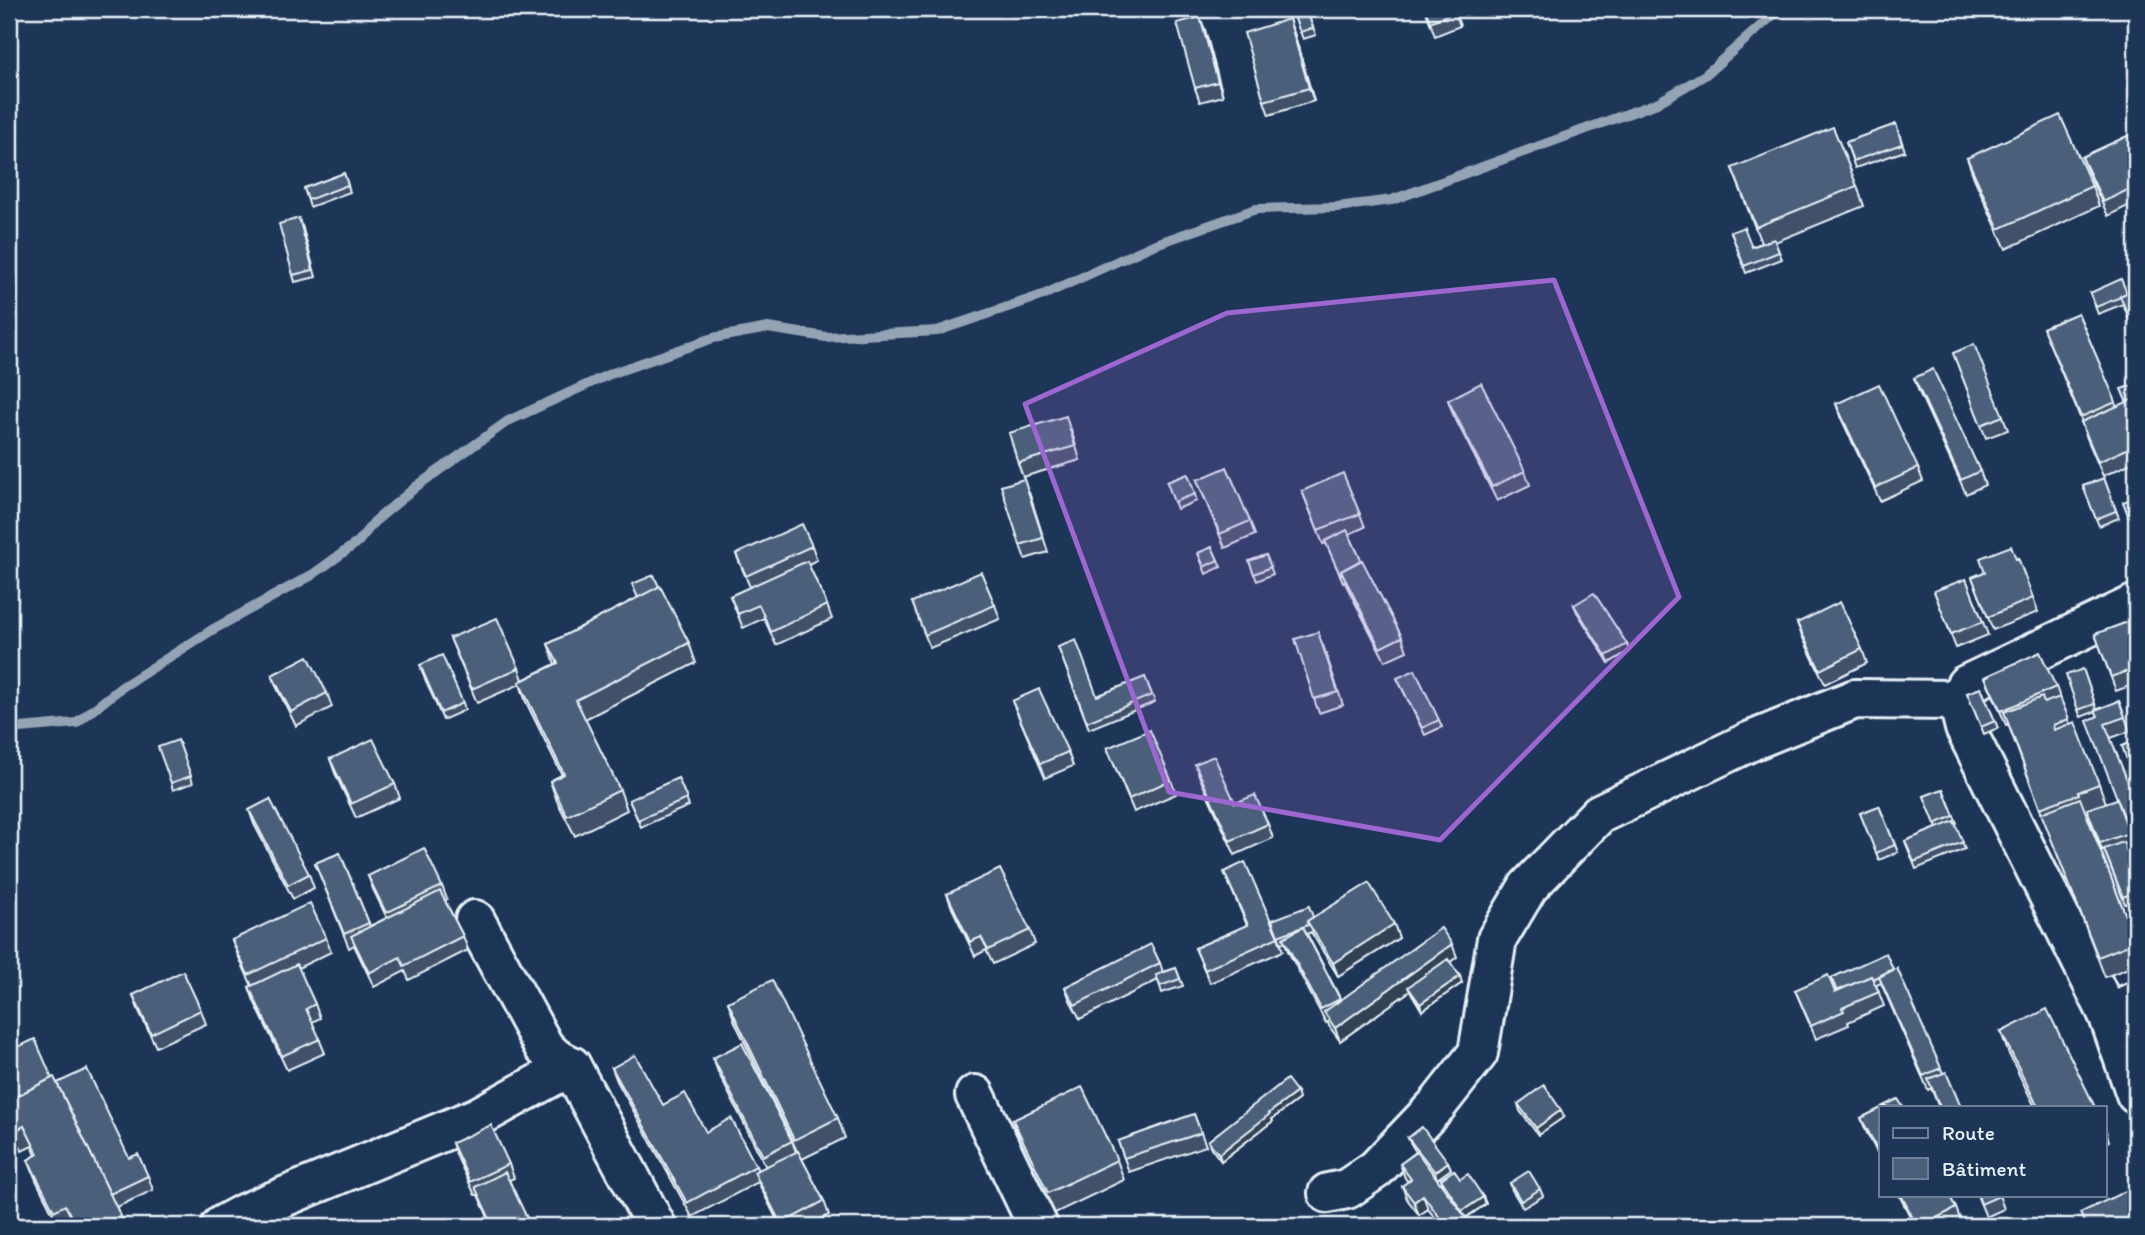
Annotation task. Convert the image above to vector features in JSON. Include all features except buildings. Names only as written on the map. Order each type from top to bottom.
[{"type":"street","points":[[2136,604],[1966,685],[1958,700],[1965,729],[2122,1008],[2136,1094]]},
{"type":"street","points":[[1328,1193],[1347,1189],[1376,1169],[1437,1105],[1478,1053],[1497,939],[1528,887],[1599,814],[1751,741],[1855,699],[1958,700]]},
{"type":"street","points":[[475,920],[544,1047],[555,1058],[571,1066],[656,1226]]},
{"type":"street","points":[[221,1226],[245,1213],[478,1118],[571,1066]]},
{"type":"street","points":[[975,1095],[1038,1226]]},
{"type":"highlighted area","points":[[1554,280],[1679,597],[1440,840],[1169,792],[1025,404],[1227,313]]},
{"type":"waterway","points":[[9,729],[76,723],[122,687],[212,630],[312,575],[358,542],[374,522],[417,486],[508,421],[610,374],[713,338],[768,328],[826,337],[937,331],[1043,295],[1153,245],[1256,209],[1337,207],[1392,200],[1657,103],[1705,75],[1780,9]]}]
